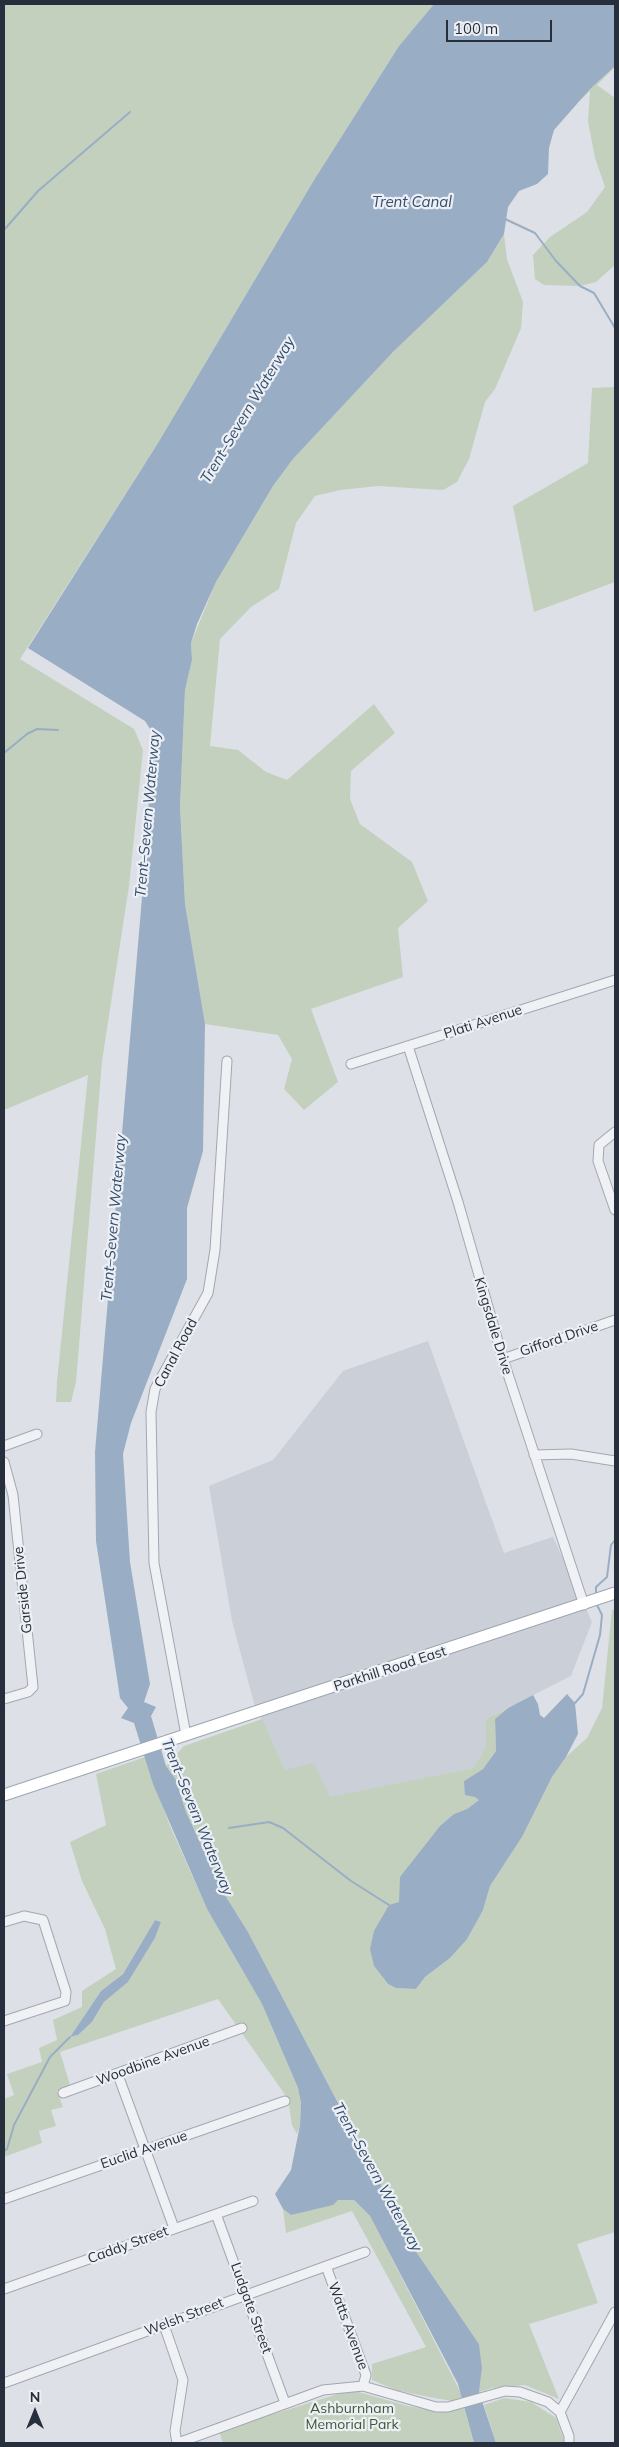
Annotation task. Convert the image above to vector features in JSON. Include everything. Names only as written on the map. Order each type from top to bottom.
[{"type":"main road","name":"Parkhill Road East","points":[[4,1795],[164,1741],[584,1605],[615,1593]]},
{"type":"street","name":"Plati Avenue","points":[[351,1064],[615,980]]},
{"type":"street","name":"Kingsdale Drive","points":[[408,1046],[458,1202],[502,1359],[584,1605]]},
{"type":"street","name":"Canal Road","points":[[186,1735],[154,1562],[151,1412],[155,1389],[208,1293],[215,1250],[227,1061]]},
{"type":"street","points":[[615,1132],[599,1145],[598,1161],[615,1210]]},
{"type":"street","name":"Gifford Drive","points":[[502,1359],[615,1320]]},
{"type":"street","points":[[4,1446],[37,1434]]},
{"type":"street","points":[[534,1455],[571,1454],[615,1461]]},
{"type":"street","name":"Garside Drive","points":[[4,1462],[13,1495],[33,1687],[28,1692],[4,1699]]},
{"type":"street","points":[[4,1922],[24,1916],[43,1920],[66,1992],[65,2001],[4,2021]]},
{"type":"street","name":"Woodbine Avenue","points":[[63,2093],[118,2075],[242,2028]]},
{"type":"street","points":[[118,2075],[174,2228]]},
{"type":"street","name":"Euclid Avenue","points":[[4,2199],[285,2101]]},
{"type":"street","name":"Caddy Street","points":[[4,2289],[253,2201]]},
{"type":"street","name":"Ludgate Street","points":[[216,2214],[285,2402]]},
{"type":"street","name":"Welsh Street","points":[[4,2383],[364,2252]]},
{"type":"street","name":"Watts Avenue","points":[[326,2266],[366,2375],[362,2386]]},
{"type":"street","points":[[560,2412],[615,2312]]},
{"type":"street","points":[[164,2325],[183,2380],[175,2431],[178,2443],[285,2402],[323,2390],[362,2386],[436,2407],[448,2407],[505,2391],[520,2392],[548,2402],[560,2412],[570,2436],[569,2443]]},
{"type":"shaded area","points":[[428,1341],[504,1553],[553,1537],[592,1622],[571,1676],[486,1719],[486,1747],[473,1768],[330,1798],[285,1770],[254,1703],[232,1621],[209,1486],[273,1460],[343,1371]]},
{"type":"green space","points":[[4,4],[434,4],[399,46],[314,180],[158,443],[20,659],[134,729],[143,750],[129,886],[102,1061],[76,1382],[71,1402],[56,1402],[57,1382],[88,1075],[4,1110]]},
{"type":"green space","points":[[615,4],[615,67],[597,85],[615,98],[615,265],[596,282],[580,286],[544,285],[535,279],[533,255],[550,237],[587,212],[605,187],[595,158],[588,121],[590,91],[578,102]]},
{"type":"green space","points":[[504,234],[507,259],[523,302],[521,328],[495,389],[485,402],[469,459],[457,482],[443,490],[378,486],[340,490],[315,496],[296,523],[279,589],[251,607],[220,639],[210,746],[238,750],[266,772],[287,780],[374,704],[395,733],[351,771],[350,799],[360,824],[412,862],[428,901],[398,928],[403,977],[311,1009],[338,1082],[304,1110],[284,1089],[292,1059],[278,1035],[205,1024],[185,904],[180,806],[185,690],[192,660],[191,643],[216,582],[273,486],[293,459],[393,352],[487,262]]},
{"type":"green space","points":[[615,387],[615,582],[534,612],[513,506],[588,463],[592,388]]},
{"type":"green space","points":[[615,1609],[615,2232],[577,2244],[598,2303],[529,2324],[559,2399],[525,2385],[492,2388],[479,2392],[482,2368],[479,2344],[417,2253],[248,1932],[223,1892],[186,1812],[176,1780],[166,1766],[184,1746],[262,1719],[285,1770],[314,1763],[330,1797],[473,1768],[486,1747],[486,1719],[508,1708],[495,1719],[496,1751],[483,1769],[464,1781],[479,1800],[467,1809],[454,1814],[399,1902],[374,1966],[388,1984],[396,1988],[416,1989],[425,1977],[450,1958],[483,1910],[490,1886],[522,1837],[552,1777],[566,1757],[587,1738],[602,1708],[612,1610]]},
{"type":"green space","points":[[145,1757],[170,1826],[207,1909],[262,2004],[298,2088],[301,2103],[300,2125],[297,2134],[292,2125],[288,2099],[218,1999],[60,2052],[70,2085],[57,2091],[63,2107],[51,2110],[56,2126],[39,2131],[42,2143],[4,2157],[4,2099],[14,2095],[7,2074],[42,2062],[39,2048],[57,2040],[53,2020],[82,2007],[82,1991],[116,1969],[105,1929],[82,1881],[70,1842],[106,1825],[96,1774]],"holes":[[[155,1920],[161,1922],[155,1938],[128,1982],[104,2002],[92,2022],[78,2035],[70,2037],[101,1991],[123,1974]]]},
{"type":"green space","points":[[338,2200],[354,2200],[370,2216],[463,2397],[452,2401],[429,2397],[396,2390],[372,2380],[372,2364],[426,2347],[352,2211],[286,2233],[283,2209],[291,2215]]},
{"type":"green space","name":"Ashburnham Memorial Park","points":[[351,2390],[408,2406],[438,2411],[464,2407],[474,2443],[223,2443],[219,2431]]},
{"type":"green space","points":[[504,2398],[531,2402],[556,2418],[565,2443],[496,2443],[484,2405]]},
{"type":"water","name":"Trent Canal","points":[[434,4],[615,4],[615,66],[590,89],[554,130],[549,148],[548,174],[537,184],[519,191],[508,207],[504,234],[487,262],[393,352],[293,459],[273,486],[216,582],[197,624],[191,643],[192,660],[185,690],[180,806],[185,904],[205,1024],[203,1151],[187,1208],[187,1279],[131,1423],[123,1454],[130,1562],[150,1684],[144,1702],[156,1707],[151,1716],[166,1766],[176,1780],[186,1812],[223,1892],[248,1932],[417,2253],[479,2344],[482,2368],[479,2392],[496,2443],[474,2443],[458,2384],[370,2216],[354,2200],[338,2200],[333,2205],[291,2215],[283,2209],[275,2194],[291,2170],[300,2125],[301,2103],[298,2088],[262,2004],[207,1909],[153,1784],[134,1723],[121,1718],[128,1708],[120,1698],[96,1541],[95,1452],[147,838],[152,732],[145,721],[28,648],[158,443],[314,180],[399,46]]},
{"type":"water","points":[[567,1694],[575,1703],[578,1734],[566,1757],[552,1777],[522,1837],[490,1886],[483,1910],[467,1939],[450,1958],[425,1977],[416,1989],[396,1988],[388,1984],[374,1966],[370,1949],[374,1931],[389,1905],[399,1902],[400,1877],[440,1826],[454,1814],[467,1809],[479,1800],[465,1795],[464,1781],[483,1769],[496,1751],[495,1719],[508,1708],[533,1695],[538,1704],[540,1715],[544,1718]]},
{"type":"water","points":[[155,1920],[161,1922],[155,1938],[128,1982],[104,2002],[92,2022],[78,2035],[70,2037],[101,1991],[123,1974]]},
{"type":"waterway","points":[[4,230],[38,191],[130,112]]},
{"type":"waterway","points":[[505,219],[535,233],[556,261],[580,286],[594,293],[615,328]]},
{"type":"waterway","points":[[4,753],[27,734],[37,729],[58,730]]},
{"type":"waterway","points":[[596,1596],[596,1587],[607,1577],[611,1545],[615,1540]]},
{"type":"waterway","points":[[575,1703],[583,1694],[600,1635],[602,1615],[596,1603]]},
{"type":"waterway","points":[[229,1828],[269,1822],[283,1828],[351,1881],[389,1905]]},
{"type":"waterway","points":[[4,2151],[7,2149],[14,2125],[50,2057],[70,2037]]},
{"type":"water label","name":"Trent–Severn Waterway","points":[[248,410]]},
{"type":"water label","name":"Trent–Severn Waterway","points":[[148,814]]},
{"type":"water label","name":"Trent–Severn Waterway","points":[[114,1218]]},
{"type":"water label","name":"Trent–Severn Waterway","points":[[197,1817]]},
{"type":"water label","name":"Trent–Severn Waterway","points":[[377,2177]]}]
